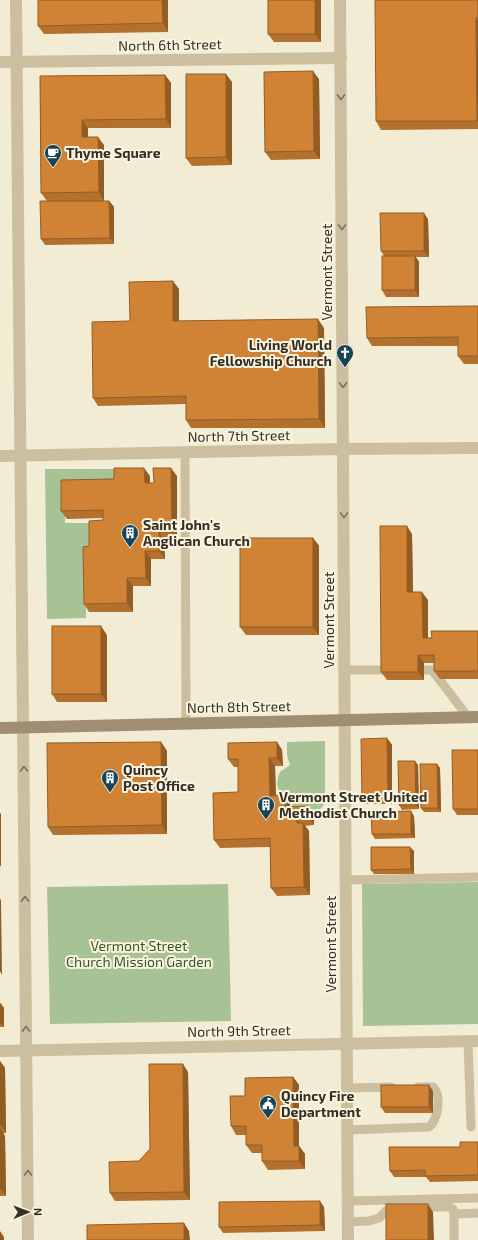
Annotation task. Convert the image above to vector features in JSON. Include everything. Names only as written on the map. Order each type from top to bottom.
[{"type":"street","points":[[16,0],[28,1240]]},
{"type":"street","name":"Vermont Street","points":[[340,0],[348,1240]]},
{"type":"street","name":"North 6th Street","points":[[0,62],[341,58]]},
{"type":"street","name":"North 7th Street","points":[[0,456],[344,449],[478,448]]},
{"type":"street","name":"North 8th Street","points":[[0,728],[473,717]]},
{"type":"street","name":"North 9th Street","points":[[0,1051],[473,1041]]},
{"type":"lane","points":[[185,453],[186,723]]},
{"type":"lane","points":[[344,670],[387,670]]},
{"type":"lane","points":[[424,670],[432,670],[473,717]]},
{"type":"lane","points":[[345,880],[478,877]]},
{"type":"lane","points":[[471,1127],[473,1041]]},
{"type":"lane","points":[[347,1088],[429,1086],[433,1087],[438,1095],[437,1114],[434,1123],[429,1126],[347,1130]]},
{"type":"lane","points":[[348,1201],[478,1198]]},
{"type":"lane","points":[[348,1222],[370,1221],[385,1217],[387,1210],[398,1208],[449,1206],[453,1209],[454,1214],[454,1240]]},
{"type":"lane","points":[[454,1214],[478,1213]]},
{"type":"green space","points":[[45,469],[117,469],[117,485],[65,486],[65,523],[91,523],[91,552],[86,552],[86,618],[47,619]]},
{"type":"green space","points":[[325,741],[325,797],[323,806],[315,812],[308,812],[293,807],[291,801],[280,793],[277,786],[280,772],[290,765],[287,755],[287,742]]},
{"type":"green space","points":[[478,882],[478,1024],[363,1026],[362,884]]},
{"type":"green space","name":"Vermont Street Church Mission Garden","points":[[228,884],[231,1021],[50,1024],[47,887]]},
{"type":"building","points":[[38,0],[162,0],[163,23],[38,26]]},
{"type":"building","points":[[268,0],[315,0],[315,34],[268,34]]},
{"type":"building","points":[[375,0],[478,0],[478,18],[476,18],[477,121],[376,121]]},
{"type":"building","points":[[313,71],[314,151],[265,152],[264,72]]},
{"type":"building","points":[[186,74],[226,74],[226,157],[186,158]]},
{"type":"building","points":[[165,75],[166,119],[82,120],[82,137],[98,137],[99,192],[41,193],[40,76]]},
{"type":"building","points":[[40,201],[109,201],[110,238],[41,239]]},
{"type":"building","points":[[380,213],[424,213],[424,251],[381,251]]},
{"type":"building","points":[[382,256],[415,256],[415,290],[382,290]]},
{"type":"building","points":[[173,281],[173,321],[318,319],[319,419],[186,420],[186,396],[93,398],[92,322],[130,321],[129,282]]},
{"type":"building","points":[[478,306],[478,356],[458,356],[458,337],[367,338],[366,307]]},
{"type":"building","name":"Saint John's Anglican Church","points":[[114,468],[144,468],[145,483],[154,483],[153,468],[171,468],[172,532],[159,532],[159,551],[145,551],[146,578],[127,578],[127,603],[84,604],[83,547],[89,546],[89,521],[103,520],[103,510],[61,511],[61,480],[114,479]]},
{"type":"building","points":[[380,526],[407,526],[407,592],[422,592],[423,638],[432,638],[431,631],[478,631],[478,671],[434,671],[434,655],[418,655],[418,672],[381,672]]},
{"type":"building","points":[[240,538],[313,538],[313,627],[240,627]]},
{"type":"building","points":[[52,626],[101,626],[101,694],[52,694]]},
{"type":"building","points":[[387,738],[388,797],[362,798],[361,739]]},
{"type":"building","name":"Quincy Post Office","points":[[161,742],[162,825],[48,827],[47,743]]},
{"type":"building","name":"Vermont Street United Methodist Church","points":[[277,742],[277,758],[269,758],[270,796],[284,795],[285,807],[308,806],[308,817],[296,818],[297,823],[303,823],[304,887],[271,888],[270,838],[214,840],[213,793],[238,792],[238,759],[228,759],[228,743]]},
{"type":"building","points":[[452,750],[478,750],[478,809],[453,809]]},
{"type":"building","points":[[398,761],[415,761],[416,805],[399,805]]},
{"type":"building","points":[[420,764],[437,764],[438,808],[421,808]]},
{"type":"building","points":[[411,811],[411,834],[372,834],[371,812]]},
{"type":"building","points":[[371,847],[410,847],[411,869],[371,870]]},
{"type":"building","points":[[1,1004],[1,1023],[0,1023]]},
{"type":"building","points":[[149,1064],[183,1064],[184,1192],[110,1193],[109,1162],[139,1161],[150,1149]]},
{"type":"building","name":"Quincy Fire Department","points":[[293,1077],[294,1146],[299,1146],[299,1161],[262,1161],[262,1145],[246,1145],[246,1126],[231,1126],[230,1096],[245,1096],[245,1078]]},
{"type":"building","points":[[381,1085],[429,1085],[429,1107],[381,1107]]},
{"type":"building","points":[[460,1142],[478,1142],[478,1175],[425,1176],[425,1170],[390,1171],[389,1147],[460,1147]]},
{"type":"building","points":[[320,1201],[320,1225],[219,1227],[219,1202]]},
{"type":"building","points":[[386,1204],[428,1204],[428,1240],[386,1240]]},
{"type":"building","points":[[184,1223],[184,1240],[87,1240],[87,1225]]},
{"type":"place","name":"Thyme Square","points":[[53,168]]},
{"type":"place","name":"Living World Fellowship Church","points":[[345,368]]},
{"type":"place","name":"Saint John's Anglican Church","points":[[130,548]]},
{"type":"place","name":"Quincy Post Office","points":[[110,793]]},
{"type":"place","name":"Vermont Street United Methodist Church","points":[[266,820]]},
{"type":"place","name":"Quincy Fire Department","points":[[268,1119]]}]
